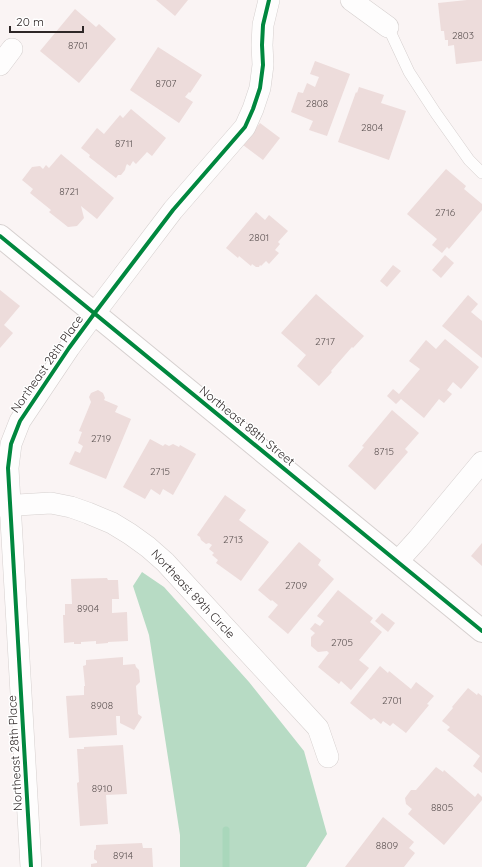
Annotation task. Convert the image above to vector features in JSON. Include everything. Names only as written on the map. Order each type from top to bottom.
[{"type":"street","name":"Northeast 28th Place","points":[[31,867],[5,506],[11,444],[20,421],[94,314],[173,210],[245,127],[260,88],[263,65],[263,25],[269,0]]},
{"type":"street","points":[[351,0],[388,27]]},
{"type":"street","name":"Northeast 88th Street","points":[[0,236],[482,631]]},
{"type":"street","points":[[398,561],[482,462]]},
{"type":"street","name":"Northeast 89th Circle","points":[[5,506],[51,503],[71,507],[112,523],[148,547],[165,562],[318,728],[328,757]]},
{"type":"lane","points":[[388,27],[409,72],[468,160],[482,173]]},
{"type":"green space","points":[[142,572],[164,587],[249,682],[304,751],[327,834],[306,867],[180,867],[180,835],[149,635],[133,586]]},
{"type":"building","points":[[156,0],[188,0],[175,16]]},
{"type":"building","points":[[482,0],[482,61],[456,64],[454,45],[448,46],[448,40],[445,40],[444,31],[441,31],[438,3]]},
{"type":"building","points":[[75,9],[96,27],[99,24],[116,39],[79,83],[40,51]]},
{"type":"building","points":[[158,47],[202,75],[190,93],[189,92],[185,97],[193,102],[179,123],[130,90]]},
{"type":"building","points":[[315,61],[350,74],[327,136],[309,130],[313,121],[291,112],[298,92],[303,93],[307,83],[315,87],[319,77],[310,74]]},
{"type":"building","points":[[359,87],[384,95],[381,103],[406,111],[389,160],[338,142]]},
{"type":"building","points":[[131,109],[166,138],[152,156],[147,152],[136,164],[133,161],[130,166],[127,164],[125,170],[116,178],[89,157],[90,155],[81,148],[97,128],[104,134],[120,115],[123,118]]},
{"type":"building","points":[[260,123],[280,138],[263,160],[243,145]]},
{"type":"building","points":[[61,154],[114,198],[97,219],[81,206],[84,218],[77,226],[68,227],[49,212],[51,210],[30,193],[33,189],[22,180],[32,167],[40,166],[43,169],[46,165],[49,168]]},
{"type":"building","points":[[446,169],[466,186],[464,189],[482,204],[482,210],[449,249],[447,247],[442,253],[432,245],[437,239],[407,214]]},
{"type":"building","points":[[256,212],[265,220],[269,215],[288,231],[278,242],[280,244],[275,250],[279,253],[269,264],[266,261],[259,267],[252,264],[251,266],[226,248]]},
{"type":"building","points":[[445,255],[454,263],[441,278],[432,270]]},
{"type":"building","points":[[393,265],[401,271],[387,287],[380,281]]},
{"type":"building","points":[[0,290],[20,306],[4,325],[13,333],[0,348]]},
{"type":"building","points":[[316,294],[364,336],[353,348],[352,347],[319,386],[297,366],[306,355],[281,333]]},
{"type":"building","points":[[468,295],[478,304],[471,312],[482,321],[482,358],[442,326]]},
{"type":"building","points":[[445,339],[479,367],[461,389],[453,382],[447,390],[452,394],[444,403],[439,399],[424,418],[401,399],[396,404],[387,396],[393,389],[399,394],[420,369],[409,361],[426,340],[436,349]]},
{"type":"building","points":[[98,390],[103,393],[105,398],[104,400],[118,406],[115,412],[131,419],[106,479],[69,464],[75,451],[80,453],[83,446],[78,443],[82,432],[79,431],[91,402],[89,397],[91,393]]},
{"type":"building","points":[[392,410],[419,433],[405,449],[408,452],[375,490],[348,466],[364,447],[362,446]]},
{"type":"building","points":[[150,439],[163,446],[165,444],[169,446],[173,444],[179,447],[180,445],[196,454],[173,495],[163,489],[160,495],[151,489],[145,499],[123,487]]},
{"type":"building","points":[[225,495],[246,510],[239,520],[269,542],[241,581],[216,563],[218,560],[212,555],[214,553],[209,549],[212,545],[209,543],[206,544],[197,535]]},
{"type":"building","points":[[299,542],[321,560],[318,565],[334,579],[288,634],[268,617],[278,605],[258,590]]},
{"type":"building","points":[[482,543],[482,566],[471,556]]},
{"type":"building","points":[[107,578],[108,580],[118,580],[119,599],[112,599],[112,613],[127,612],[128,641],[96,644],[96,641],[81,642],[81,644],[74,644],[74,642],[64,643],[63,615],[65,615],[65,604],[72,604],[71,579]]},
{"type":"building","points":[[338,590],[373,618],[370,622],[382,632],[359,660],[369,668],[351,690],[341,681],[339,684],[318,667],[329,653],[327,651],[318,652],[311,646],[311,637],[315,633],[310,629],[315,623],[320,626],[324,621],[317,616]]},
{"type":"building","points":[[382,613],[395,623],[388,632],[375,621]]},
{"type":"building","points":[[123,657],[123,665],[135,664],[139,670],[140,682],[136,686],[138,714],[142,717],[134,730],[120,723],[120,716],[116,716],[117,735],[69,738],[66,696],[84,695],[85,686],[83,666],[86,665],[86,660]]},
{"type":"building","points":[[380,666],[388,673],[389,671],[411,689],[416,682],[434,696],[427,704],[429,705],[406,733],[393,723],[390,726],[383,721],[381,724],[374,718],[371,720],[350,703]]},
{"type":"building","points":[[468,688],[477,695],[478,693],[482,696],[482,773],[473,766],[480,756],[447,730],[450,727],[442,721]]},
{"type":"building","points":[[123,745],[127,794],[106,795],[108,824],[80,826],[77,783],[79,782],[77,749],[84,749],[84,747]]},
{"type":"building","points":[[436,767],[443,772],[444,770],[475,797],[478,793],[482,797],[482,800],[444,845],[408,814],[412,809],[406,804],[405,798],[411,790],[416,790]]},
{"type":"building","points":[[383,817],[414,842],[409,848],[415,853],[404,867],[345,867]]},
{"type":"building","points":[[142,843],[143,848],[152,848],[153,867],[91,867],[91,864],[97,863],[94,859],[96,845]]},
{"type":"waterway","points":[[226,830],[226,867]]},
{"type":"cycle path","points":[[31,867],[8,468],[11,444],[20,421],[69,348],[94,314],[173,210],[245,127],[260,88],[263,65],[263,25],[269,0]]},
{"type":"cycle path","points":[[0,236],[482,631]]}]
